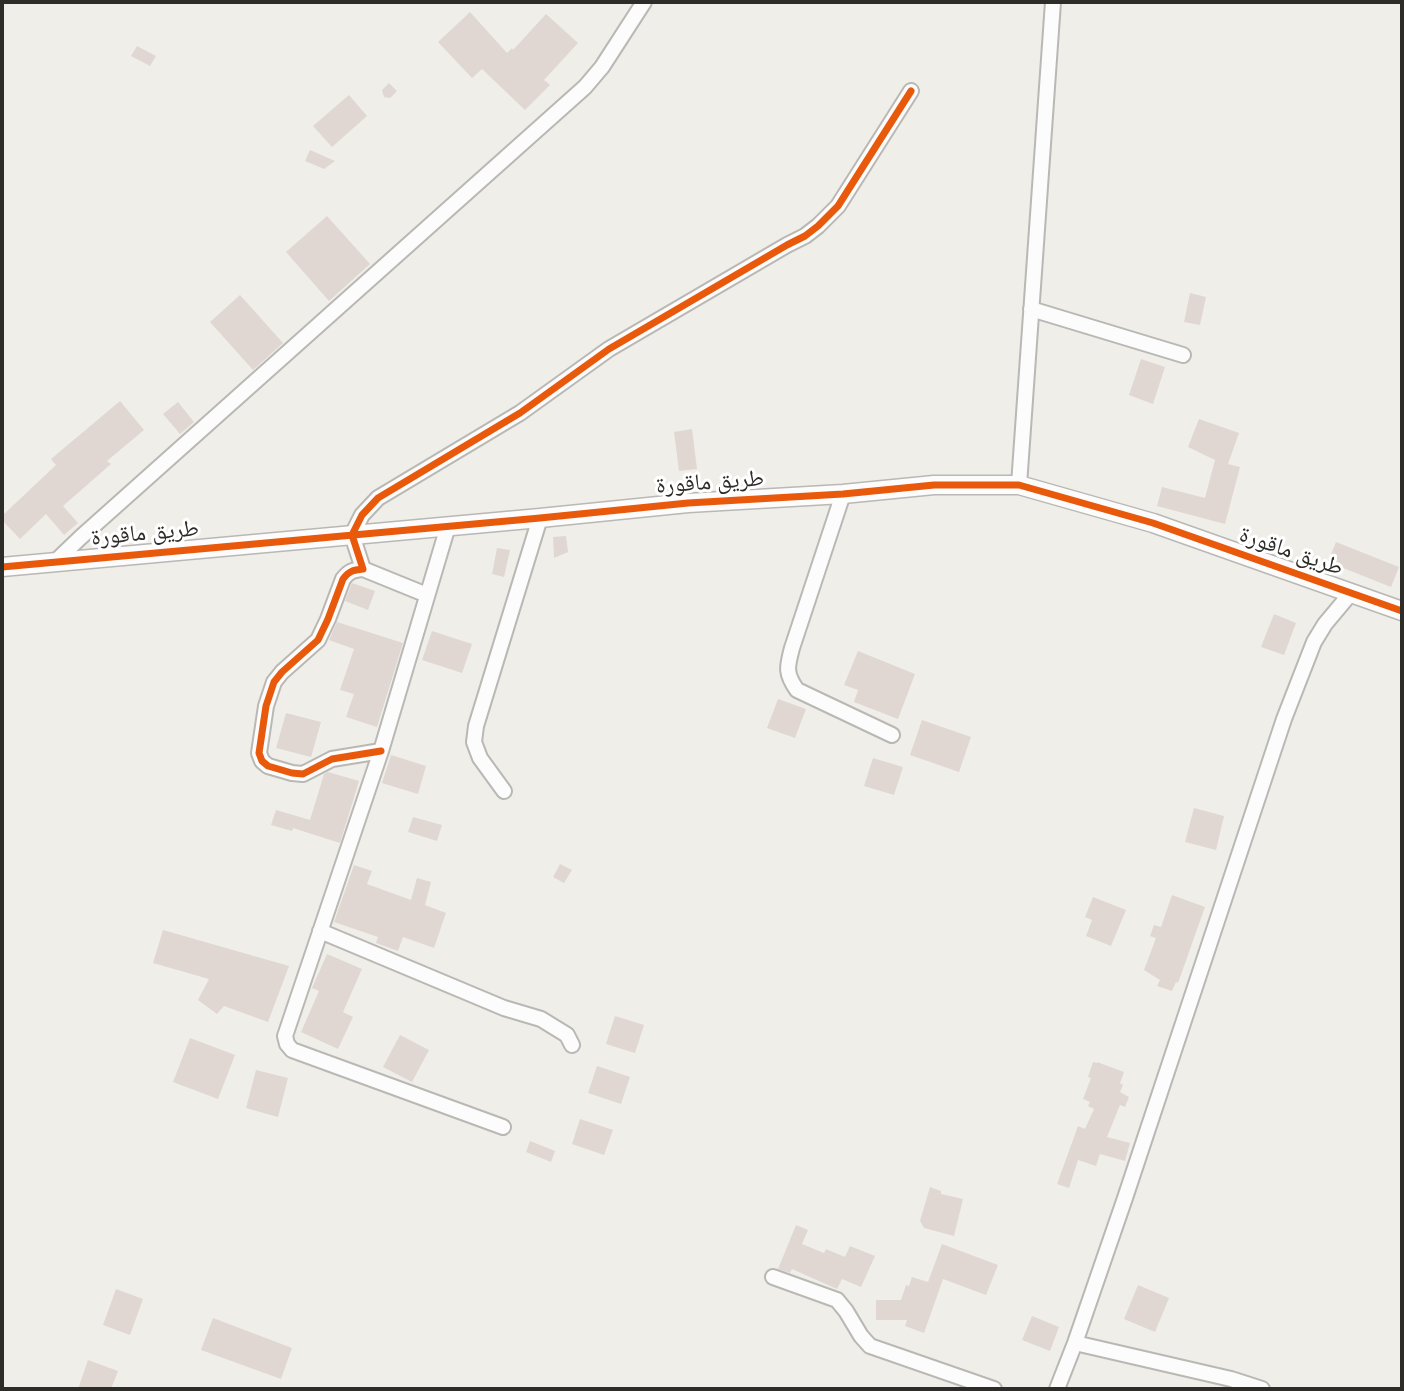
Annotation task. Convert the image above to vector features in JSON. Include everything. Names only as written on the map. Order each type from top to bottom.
[{"type":"street","points":[[56,561],[585,88],[644,2]]},
{"type":"street","points":[[1019,485],[1052,2]]},
{"type":"street","points":[[363,569],[352,535],[362,515],[378,498],[520,414],[609,349],[805,236],[838,206],[912,91]]},
{"type":"street","points":[[1031,309],[1183,355]]},
{"type":"street","name":"طريق ماقورة","points":[[2,566],[688,503],[843,494],[934,485],[1019,485],[1153,523],[1402,611]]},
{"type":"street","points":[[843,494],[792,648],[788,678],[797,690],[892,735]]},
{"type":"street","points":[[504,791],[480,758],[474,742],[479,715],[540,518]]},
{"type":"street","points":[[448,526],[381,751],[285,1036],[292,1050],[503,1127]]},
{"type":"street","points":[[381,751],[332,759],[303,774],[268,766],[259,753],[266,706],[274,682],[318,640],[347,573],[363,569],[427,595]]},
{"type":"street","points":[[1057,1389],[1125,1198],[1284,719],[1314,642],[1351,593]]},
{"type":"street","points":[[320,931],[504,1008],[541,1019],[567,1035],[572,1045]]},
{"type":"street","points":[[774,1277],[837,1300],[870,1346],[993,1389]]},
{"type":"street","points":[[1074,1343],[1231,1379],[1262,1389]]},
{"type":"building","points":[[470,12],[507,53],[512,48],[513,50],[546,14],[578,43],[544,80],[550,85],[525,110],[482,69],[472,78],[438,42]]},
{"type":"building","points":[[137,46],[156,56],[150,66],[131,56]]},
{"type":"building","points":[[389,83],[397,91],[390,98],[384,97],[382,90]]},
{"type":"building","points":[[349,95],[367,116],[332,147],[313,126]]},
{"type":"building","points":[[310,150],[335,161],[324,169],[305,161]]},
{"type":"building","points":[[327,216],[370,264],[329,301],[286,252]]},
{"type":"building","points":[[1190,293],[1206,297],[1200,325],[1184,322]]},
{"type":"building","points":[[240,295],[283,343],[253,370],[210,322]]},
{"type":"building","points":[[1141,359],[1165,367],[1153,404],[1129,395]]},
{"type":"building","points":[[120,401],[144,430],[107,461],[111,464],[63,506],[78,523],[64,535],[46,514],[20,539],[2,520],[2,516],[56,465],[51,459]]},
{"type":"building","points":[[178,402],[194,422],[180,434],[163,414]]},
{"type":"building","points":[[1199,419],[1239,433],[1228,464],[1240,467],[1225,524],[1157,506],[1162,487],[1205,498],[1215,460],[1188,447]]},
{"type":"building","points":[[692,429],[697,469],[679,471],[674,432]]},
{"type":"building","points":[[566,536],[568,552],[554,558],[553,537]]},
{"type":"building","points":[[1336,542],[1399,567],[1391,587],[1328,562]]},
{"type":"building","points":[[497,548],[510,550],[504,577],[492,574]]},
{"type":"building","points":[[352,583],[375,591],[368,610],[345,601]]},
{"type":"building","points":[[1274,614],[1296,623],[1284,655],[1261,647]]},
{"type":"building","points":[[337,622],[403,643],[377,727],[346,717],[354,694],[340,690],[354,649],[329,640]]},
{"type":"building","points":[[432,631],[472,644],[462,673],[422,660]]},
{"type":"building","points":[[858,651],[915,674],[898,719],[854,702],[858,690],[844,685]]},
{"type":"building","points":[[778,699],[806,709],[795,738],[767,728]]},
{"type":"building","points":[[286,713],[321,722],[311,757],[276,748]]},
{"type":"building","points":[[922,720],[971,737],[959,772],[910,755]]},
{"type":"building","points":[[391,755],[426,766],[418,794],[382,783]]},
{"type":"building","points":[[873,758],[903,767],[894,795],[864,786]]},
{"type":"building","points":[[328,772],[359,781],[340,843],[293,828],[292,831],[271,825],[276,810],[310,820],[324,774]]},
{"type":"building","points":[[1194,808],[1224,816],[1216,850],[1185,842]]},
{"type":"building","points":[[413,817],[442,825],[437,841],[408,832]]},
{"type":"building","points":[[560,864],[572,870],[564,883],[553,877]]},
{"type":"building","points":[[354,865],[372,871],[367,884],[411,900],[417,878],[431,882],[425,905],[446,913],[434,948],[403,937],[398,951],[376,943],[378,937],[334,922]]},
{"type":"building","points":[[1172,895],[1205,907],[1178,983],[1176,982],[1172,991],[1157,986],[1160,980],[1144,970],[1156,938],[1150,936],[1154,925],[1161,927]]},
{"type":"building","points":[[1093,897],[1126,910],[1111,946],[1086,936],[1092,920],[1085,917]]},
{"type":"building","points":[[163,930],[289,966],[268,1022],[224,1006],[217,1014],[198,1000],[209,979],[153,963]]},
{"type":"building","points":[[327,954],[362,969],[343,1012],[353,1017],[338,1049],[301,1032],[319,991],[312,988]]},
{"type":"building","points":[[615,1016],[644,1025],[635,1053],[606,1044]]},
{"type":"building","points":[[400,1035],[429,1050],[412,1082],[383,1067]]},
{"type":"building","points":[[190,1038],[235,1055],[218,1099],[173,1082]]},
{"type":"building","points":[[1093,1062],[1124,1072],[1120,1092],[1129,1097],[1125,1107],[1120,1105],[1107,1137],[1130,1143],[1125,1161],[1100,1154],[1096,1166],[1078,1160],[1069,1188],[1057,1184],[1078,1126],[1085,1129],[1094,1109],[1088,1106],[1090,1102],[1083,1099],[1091,1078],[1088,1077]]},
{"type":"building","points":[[597,1066],[630,1077],[621,1104],[588,1093]]},
{"type":"building","points":[[256,1070],[288,1078],[278,1117],[246,1108]]},
{"type":"building","points":[[580,1119],[613,1130],[604,1155],[572,1144]]},
{"type":"building","points":[[530,1141],[555,1151],[551,1162],[526,1152]]},
{"type":"building","points":[[930,1187],[941,1191],[941,1194],[963,1199],[954,1236],[924,1228],[920,1221]]},
{"type":"building","points":[[796,1225],[808,1230],[802,1244],[824,1253],[826,1249],[845,1257],[850,1246],[875,1256],[861,1287],[842,1279],[837,1289],[792,1269],[790,1273],[778,1269]]},
{"type":"building","points":[[942,1244],[998,1265],[986,1295],[943,1279],[924,1333],[905,1326],[907,1320],[876,1320],[876,1300],[901,1300],[912,1277],[928,1282]]},
{"type":"building","points":[[1138,1285],[1169,1298],[1155,1332],[1124,1319]]},
{"type":"building","points":[[116,1289],[143,1299],[130,1335],[103,1325]]},
{"type":"building","points":[[1032,1316],[1059,1327],[1050,1351],[1022,1340]]},
{"type":"building","points":[[213,1318],[292,1348],[281,1379],[201,1350]]},
{"type":"building","points":[[88,1360],[118,1371],[111,1389],[78,1389]]},
{"type":"cycle path","points":[[381,751],[332,759],[303,774],[268,766],[259,753],[266,706],[274,682],[318,640],[343,579],[351,571],[363,569],[352,535],[362,515],[378,498],[520,413],[609,349],[818,226],[838,206],[911,91]]},
{"type":"cycle path","points":[[2,567],[688,503],[843,494],[934,485],[1019,485],[1153,523],[1402,611]]}]
